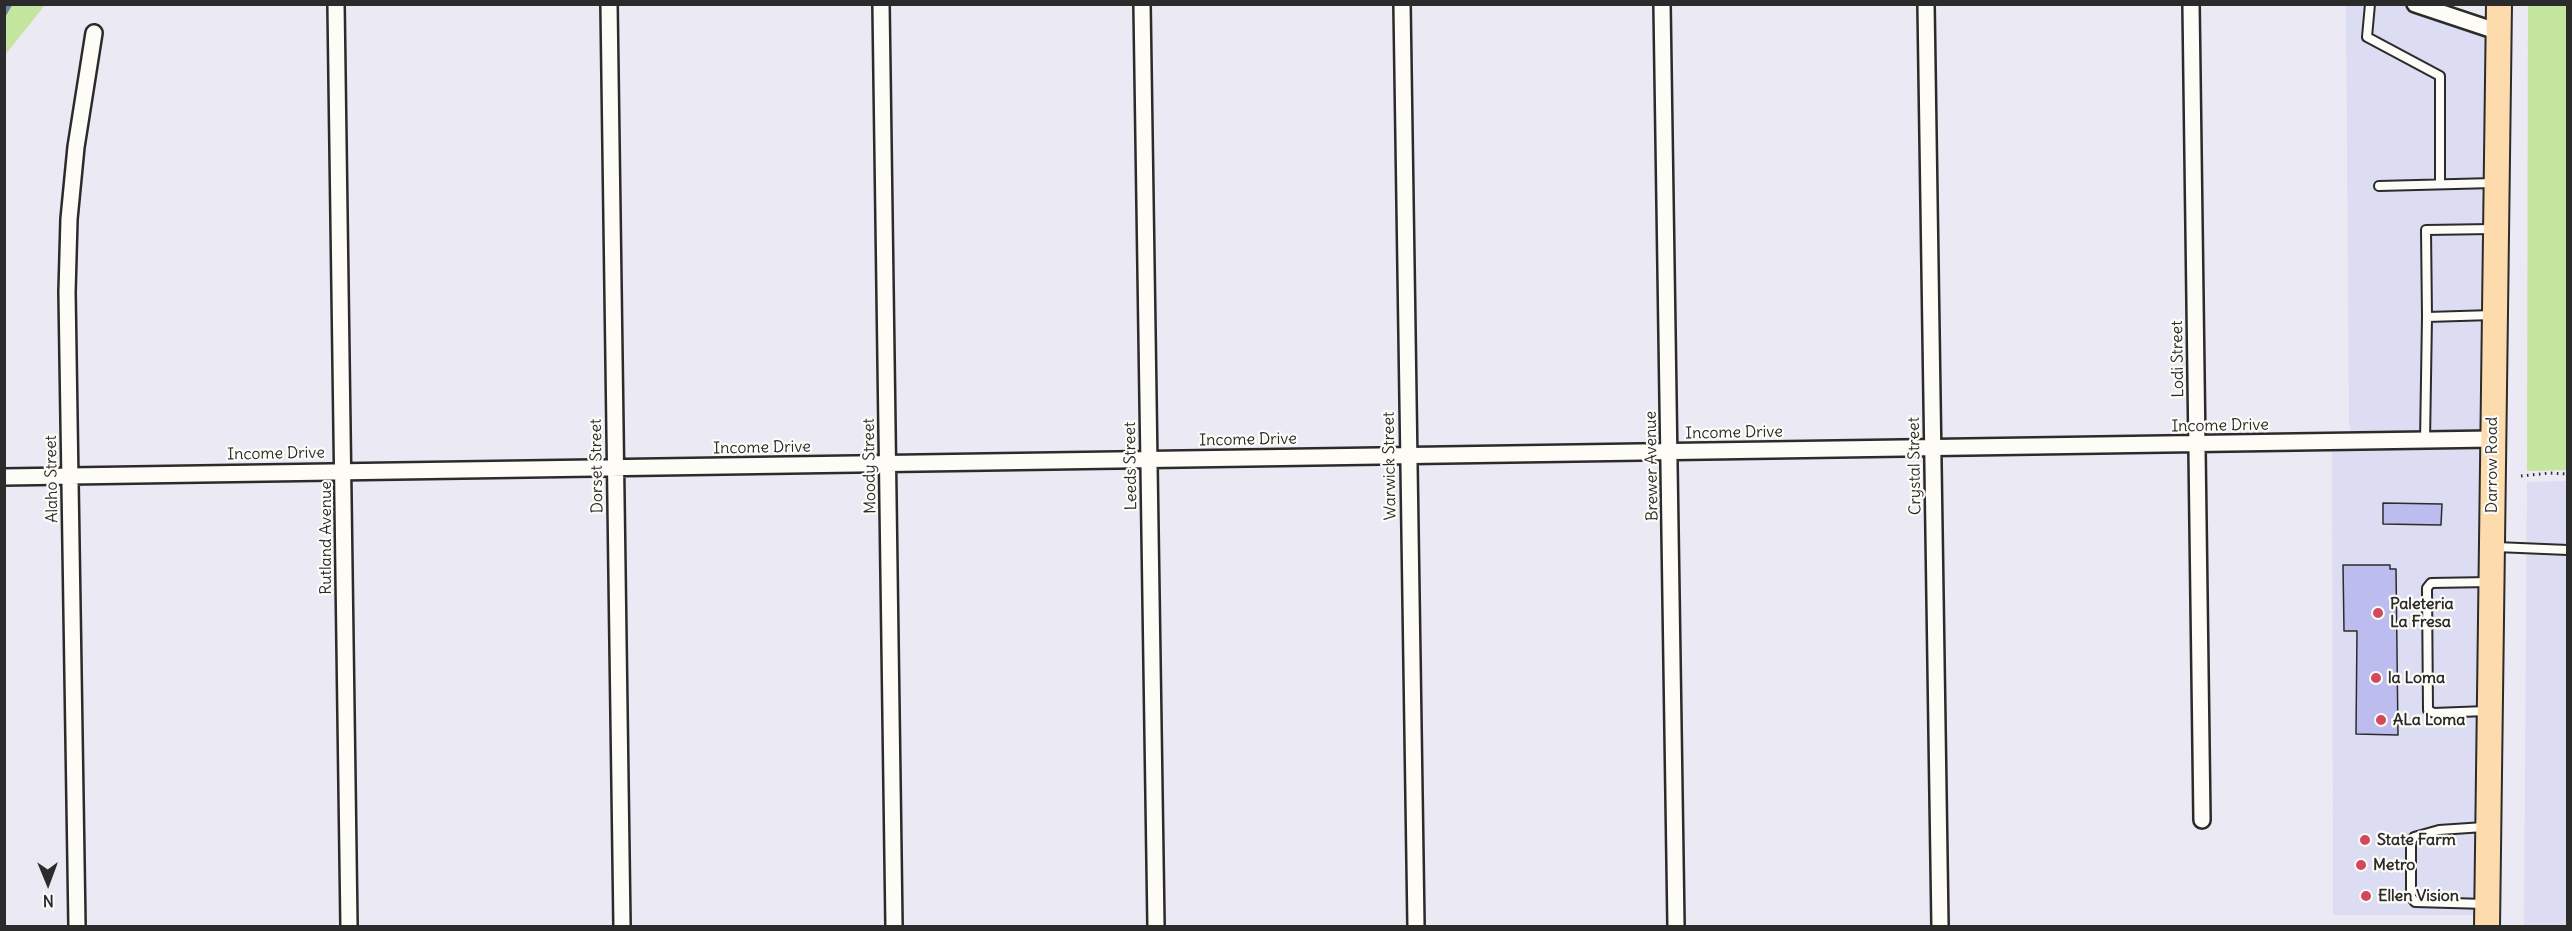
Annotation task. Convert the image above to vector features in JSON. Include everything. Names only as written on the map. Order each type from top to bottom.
[{"type":"main road","name":"Darrow Road","points":[[2487,915],[2499,4]]},
{"type":"street","name":"Rutland Avenue","points":[[336,4],[349,927]]},
{"type":"street","name":"Dorset Street","points":[[609,4],[622,927]]},
{"type":"street","name":"Moody Street","points":[[881,4],[894,927]]},
{"type":"street","name":"Leeds Street","points":[[1142,4],[1156,927]]},
{"type":"street","name":"Warwick Street","points":[[1402,4],[1416,927]]},
{"type":"street","name":"Brewer Avenue","points":[[1662,4],[1676,927]]},
{"type":"street","name":"Crystal Street","points":[[1926,4],[1940,927]]},
{"type":"street","name":"Lodi Street","points":[[2191,4],[2202,820]]},
{"type":"street","points":[[2415,4],[2499,32]]},
{"type":"street","name":"Alaho Street","points":[[77,927],[67,292],[69,219],[76,147],[94,33]]},
{"type":"street","name":"Income Drive","points":[[4,477],[344,470],[615,468],[2492,439]]},
{"type":"lane","points":[[2370,4],[2367,37],[2440,76],[2439,184]]},
{"type":"lane","points":[[2379,186],[2497,183]]},
{"type":"lane","points":[[2425,441],[2426,230],[2496,229]]},
{"type":"lane","points":[[2427,317],[2495,315]]},
{"type":"lane","points":[[2492,547],[2568,550]]},
{"type":"lane","points":[[2490,711],[2434,712],[2428,710],[2427,588],[2430,583],[2491,582]]},
{"type":"lane","points":[[2487,915],[2415,902],[2411,897],[2411,842],[2414,837],[2439,830],[2488,827]]},
{"type":"path","points":[[2521,476],[2568,474]]},
{"type":"shaded area","points":[[2346,5],[2415,5],[2499,32],[2487,915],[2333,915],[2332,442],[2354,442],[2349,423]]},
{"type":"shaded area","points":[[2567,481],[2567,926],[2524,926],[2527,482]]},
{"type":"green space","points":[[4,5],[45,5],[5,55]]},
{"type":"green space","points":[[2528,5],[2567,5],[2567,470],[2527,471]]},
{"type":"building","points":[[2383,503],[2442,504],[2441,525],[2383,524]]},
{"type":"building","points":[[2343,565],[2390,565],[2390,569],[2396,569],[2398,735],[2356,734],[2357,631],[2344,631]]},
{"type":"waterway","points":[[4,14],[10,4]]},
{"type":"place","name":"Paleteria La Fresa","points":[[2378,613]]},
{"type":"place","name":"la Loma","points":[[2376,678]]},
{"type":"place","name":"ALa Loma","points":[[2381,720]]},
{"type":"place","name":"State Farm","points":[[2365,840]]},
{"type":"place","name":"Metro","points":[[2361,865]]},
{"type":"place","name":"Ellen Vision","points":[[2366,896]]}]
